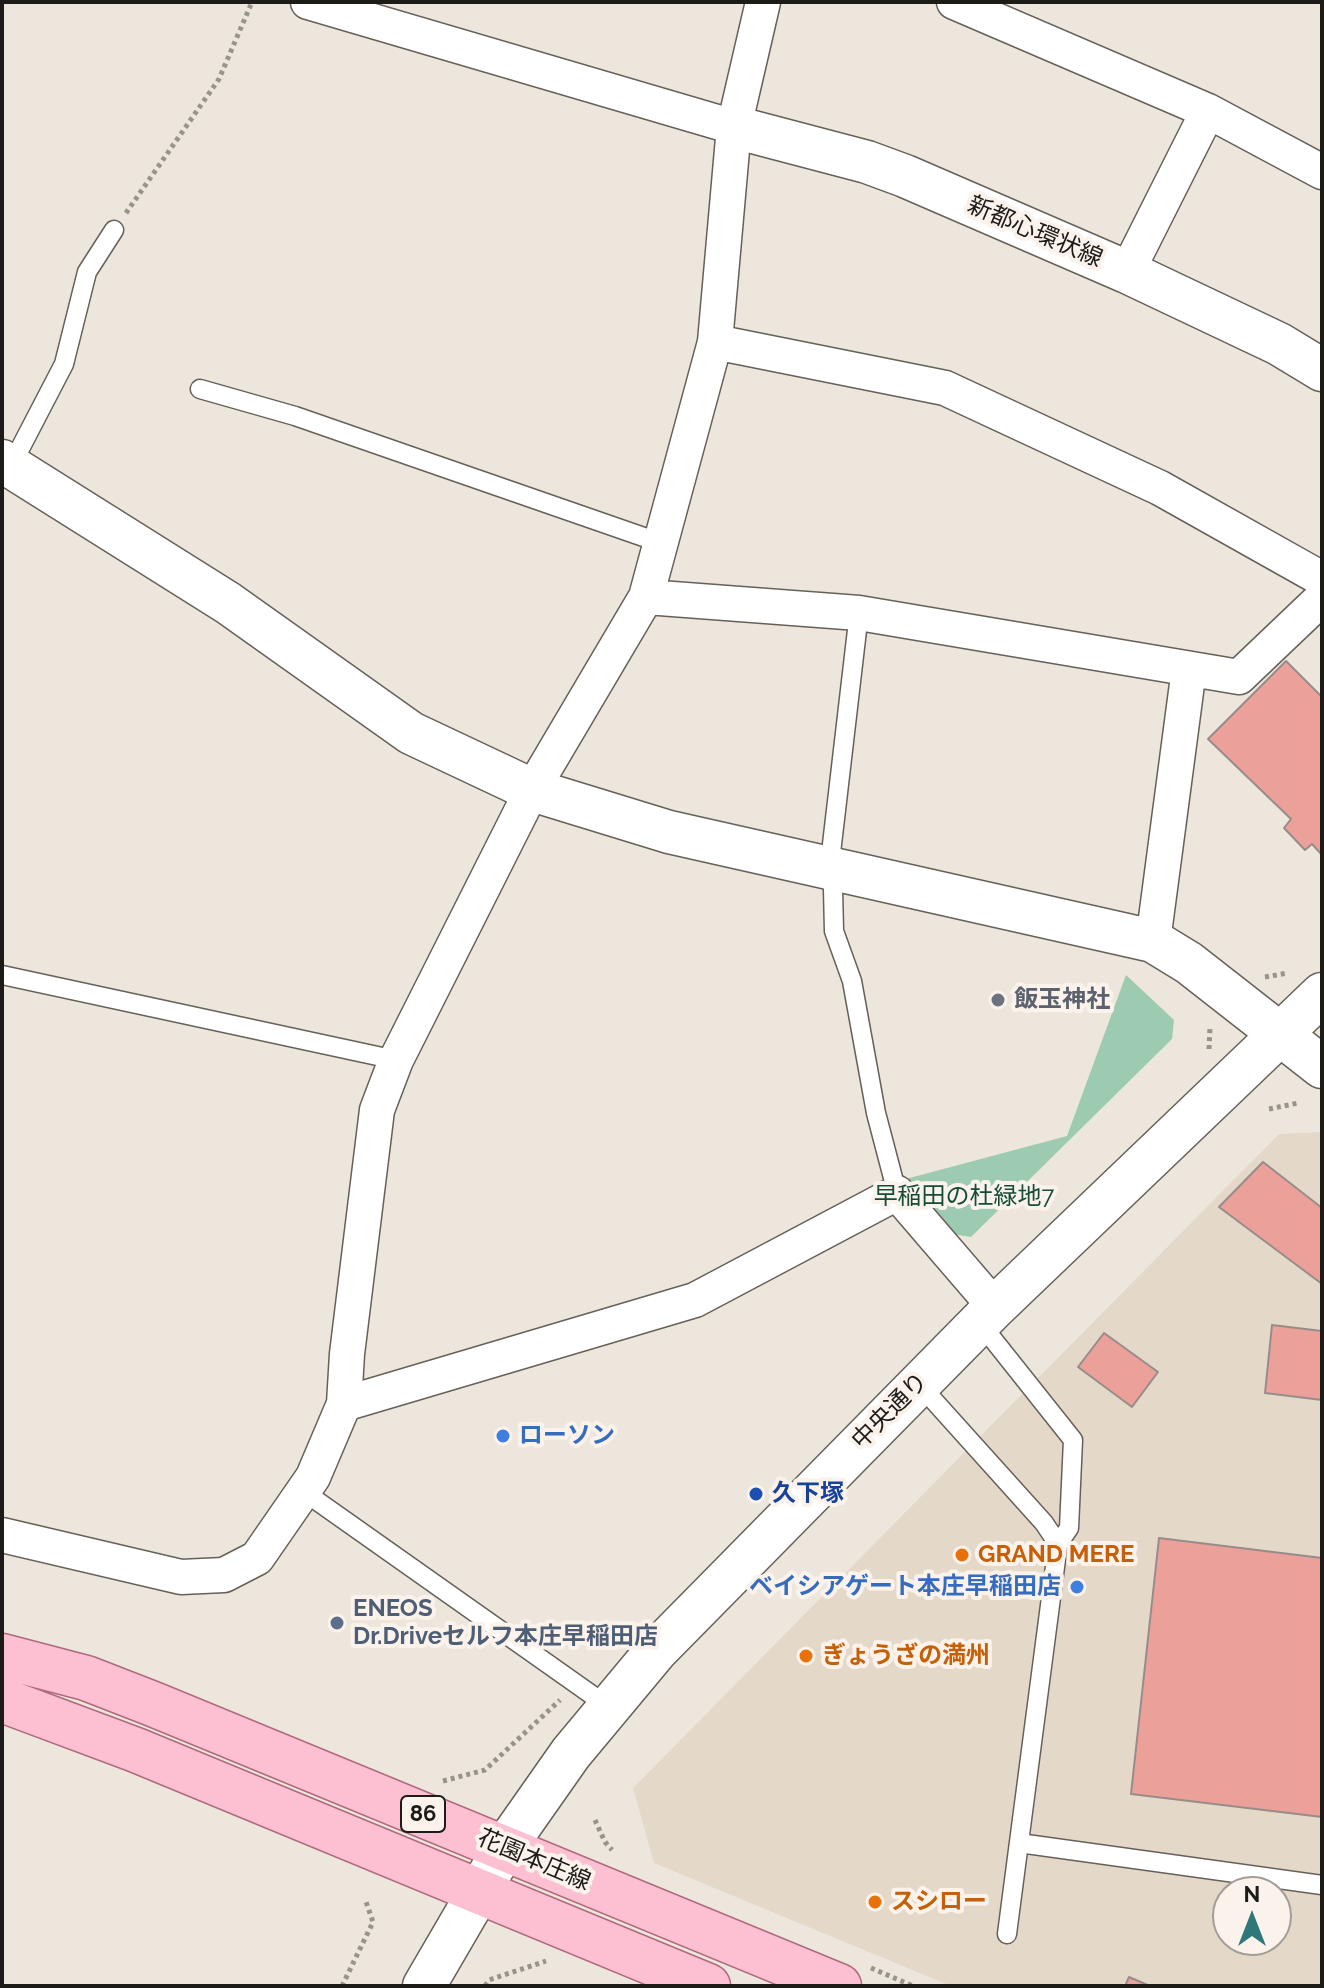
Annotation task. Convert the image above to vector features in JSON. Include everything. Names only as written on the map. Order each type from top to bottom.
[{"type":"main road","name":"花園本庄線","points":[[2,1656],[86,1678],[153,1704],[839,1986]]},
{"type":"main road","name":"花園本庄線","points":[[2,1700],[123,1745],[708,1986]]},
{"type":"street","points":[[308,2],[734,127]]},
{"type":"street","points":[[2,1535],[181,1577],[224,1575],[257,1558],[313,1477],[344,1404],[347,1354],[377,1110],[396,1060],[532,790],[646,597],[715,342],[734,127],[763,2]]},
{"type":"street","points":[[954,2],[1208,111],[1322,172]]},
{"type":"street","points":[[1127,272],[1208,111]]},
{"type":"street","name":"新都心環状線","points":[[734,127],[867,162],[1127,272],[1279,344],[1322,370]]},
{"type":"street","points":[[715,342],[945,388],[1160,488],[1322,579]]},
{"type":"street","points":[[6,463],[228,603],[411,733],[532,790],[669,832],[1153,941],[1189,963],[1322,1067]]},
{"type":"street","points":[[646,597],[859,613],[1239,677],[1322,598]]},
{"type":"street","points":[[1153,941],[1189,669]]},
{"type":"street","name":"中央通り","points":[[424,1986],[505,1847],[571,1753],[593,1695],[656,1651],[918,1383],[1280,1035],[1305,984]]},
{"type":"street","points":[[344,1404],[695,1300],[897,1193],[987,1315]]},
{"type":"lane","points":[[6,463],[64,364],[87,272],[114,230]]},
{"type":"lane","points":[[200,389],[295,416],[661,543]]},
{"type":"lane","points":[[859,613],[829,870],[833,889],[834,931],[852,981],[876,1113],[897,1193]]},
{"type":"lane","points":[[2,975],[396,1060]]},
{"type":"lane","points":[[987,1315],[1073,1440],[1069,1528],[1058,1544],[1007,1934]]},
{"type":"lane","points":[[918,1383],[1044,1523],[1058,1544]]},
{"type":"lane","points":[[303,1491],[593,1695]]},
{"type":"lane","points":[[1019,1843],[1322,1885]]},
{"type":"path","points":[[114,230],[219,79],[252,2]]},
{"type":"path","points":[[1260,977],[1305,984]]},
{"type":"path","points":[[1209,1050],[1210,1028]]},
{"type":"path","points":[[1269,1109],[1298,1103]]},
{"type":"path","points":[[438,1782],[485,1770],[593,1695]]},
{"type":"path","points":[[595,1820],[605,1842]]},
{"type":"path","points":[[342,1986],[373,1922],[365,1899]]},
{"type":"path","points":[[485,1986],[489,1980],[550,1960]]},
{"type":"shaded area","name":"ベイシアゲート本庄早稲田店","points":[[1322,1132],[1322,1986],[951,1986],[654,1863],[633,1788],[1279,1134]]},
{"type":"green space","name":"早稲田の杜緑地7","points":[[1126,975],[1174,1020],[1172,1039],[971,1237],[952,1234],[902,1180],[1067,1136]]},
{"type":"building","points":[[1286,661],[1322,697],[1322,855],[1312,844],[1305,850],[1284,828],[1291,819],[1208,739]]},
{"type":"building","points":[[1263,1162],[1322,1208],[1322,1284],[1219,1207]]},
{"type":"building","points":[[1272,1325],[1322,1331],[1322,1400],[1265,1393]]},
{"type":"building","points":[[1104,1333],[1158,1372],[1132,1407],[1078,1367]]},
{"type":"building","points":[[1159,1538],[1322,1558],[1322,1817],[1131,1794]]},
{"type":"building","points":[[1129,1977],[1150,1986],[1125,1986]]},
{"type":"place","name":"飯玉神社","points":[[998,1000]]},
{"type":"place","name":"ローソン","points":[[503,1436]]},
{"type":"place","name":"久下塚","points":[[756,1494]]},
{"type":"place","name":"GRAND MERE","points":[[962,1555]]},
{"type":"place","name":"ベイシアゲート本庄早稲田店","points":[[1077,1587]]},
{"type":"place","name":"ENEOS Dr.Driveセルフ本庄早稲田店","points":[[337,1623]]},
{"type":"place","name":"ぎょうざの満州","points":[[806,1656]]},
{"type":"place","name":"スシロー","points":[[875,1902]]}]
